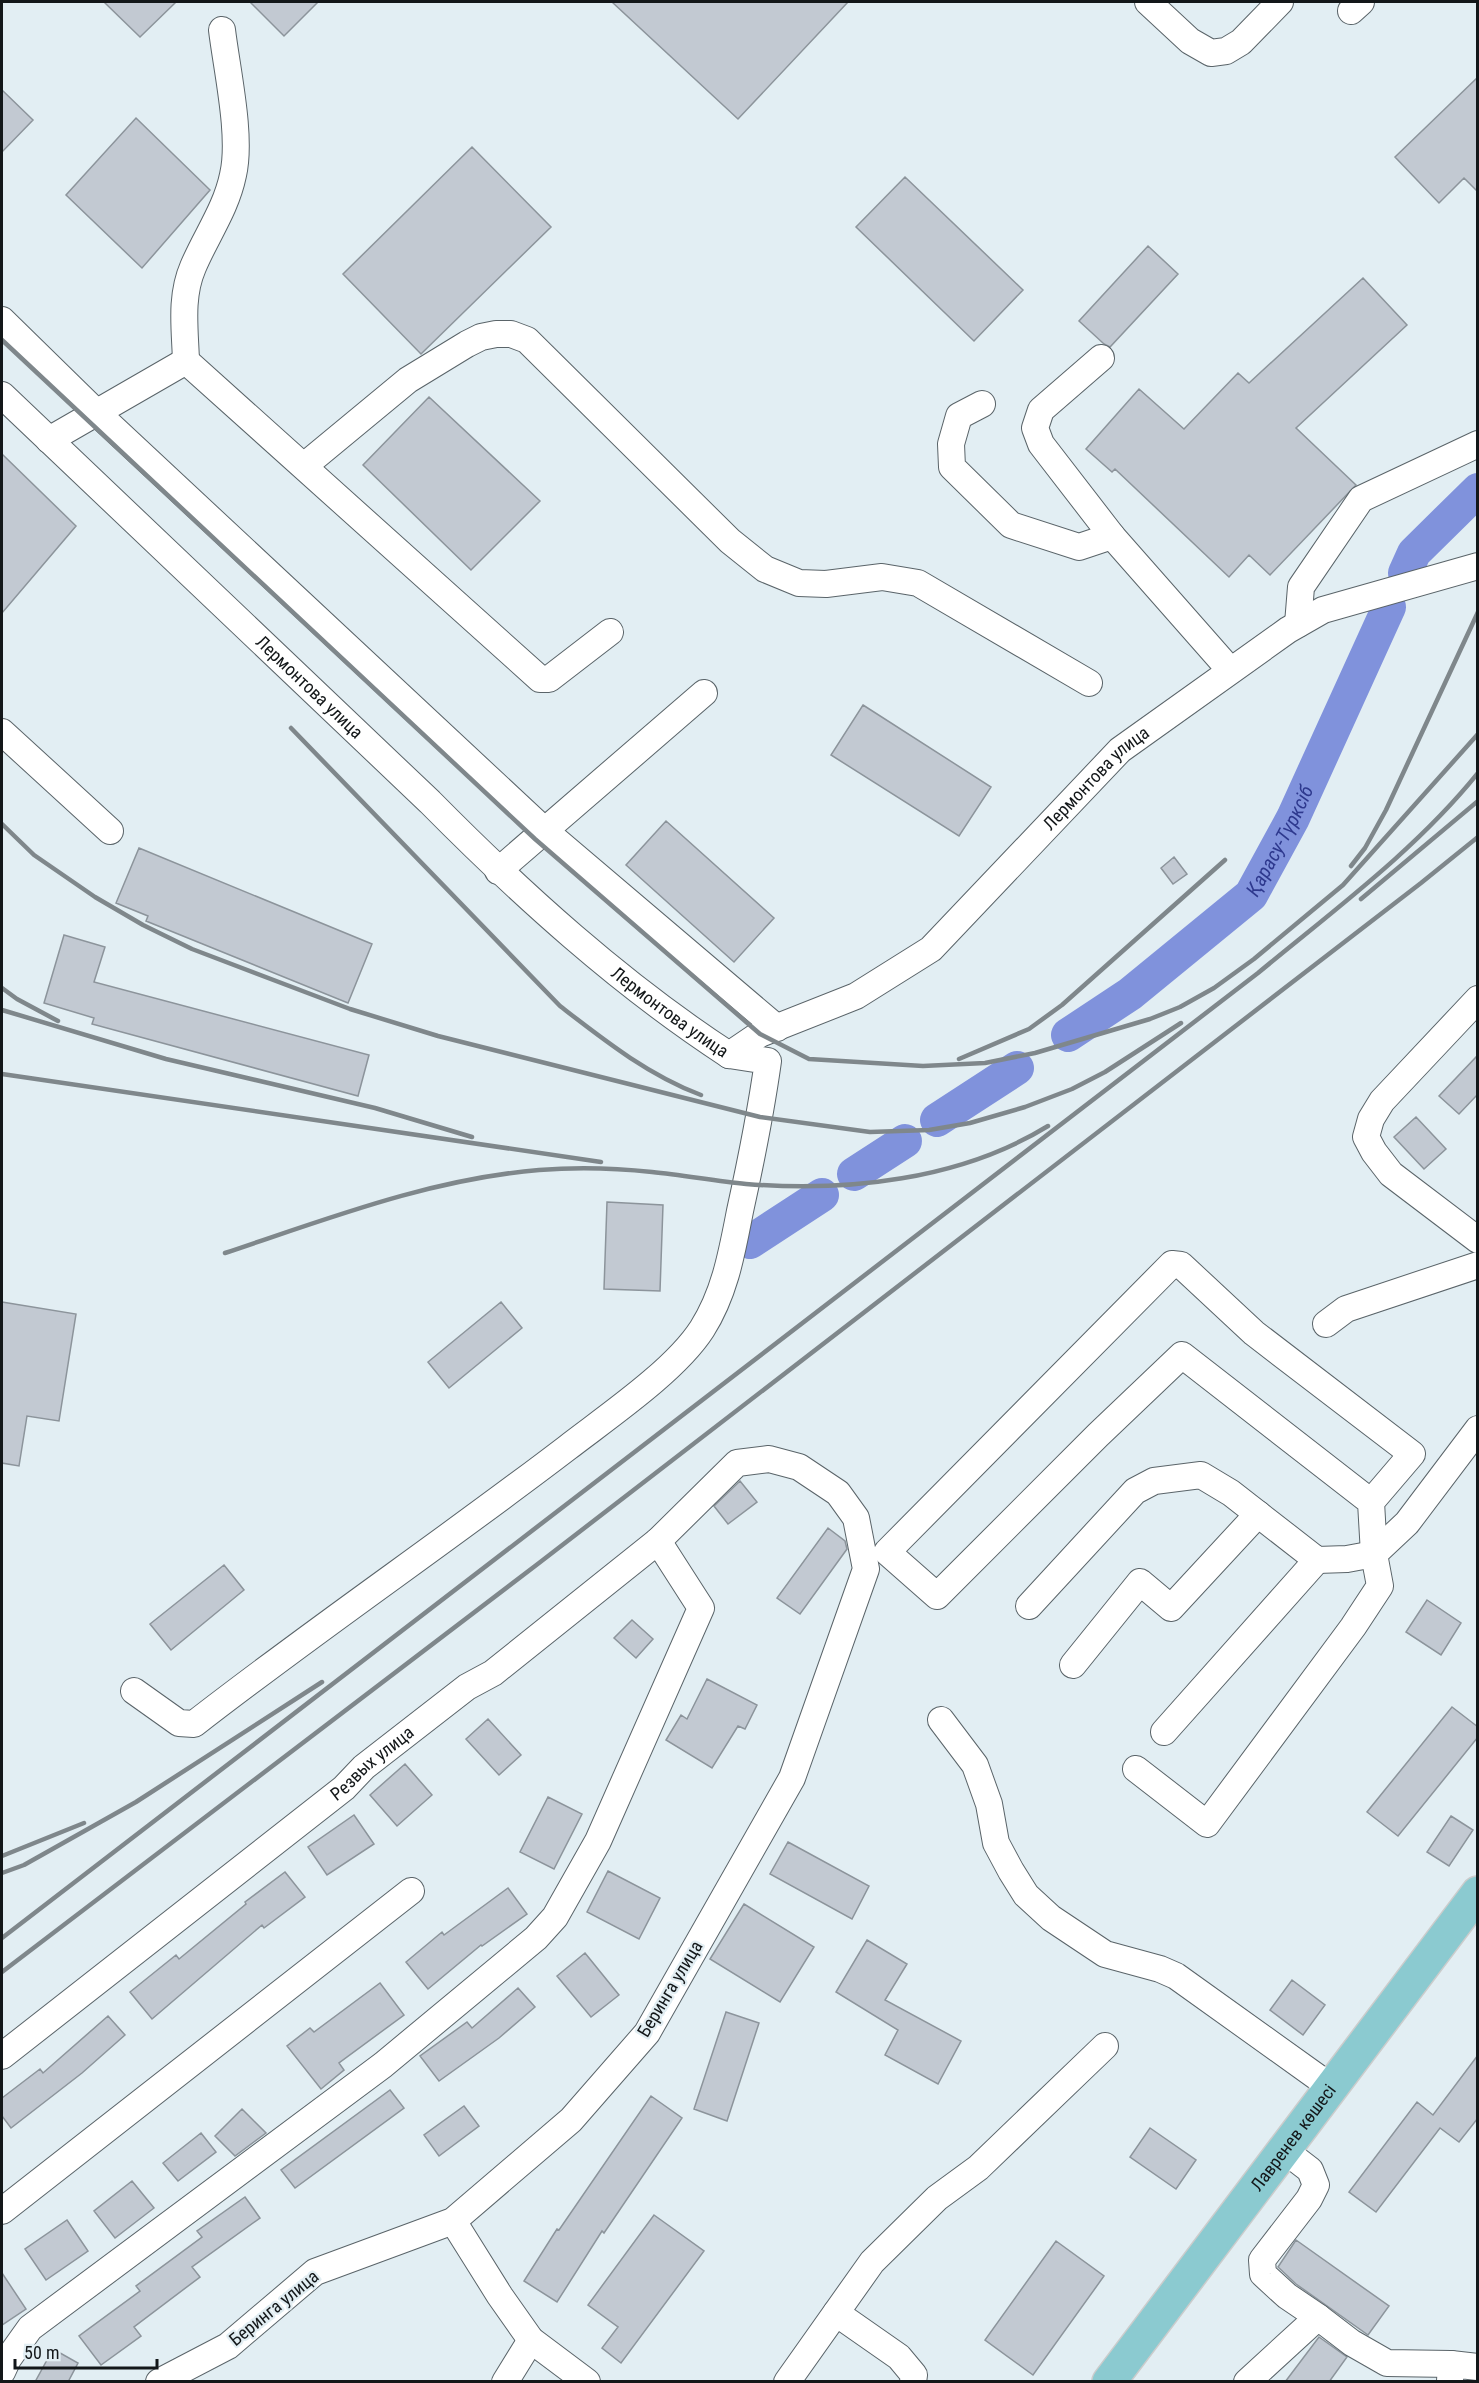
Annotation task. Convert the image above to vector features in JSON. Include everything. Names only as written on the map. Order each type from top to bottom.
[{"type":"main road","name":"Лавренев көшесі","points":[[1109,2382],[1478,1893]]},
{"type":"street","points":[[1148,2],[1190,42],[1211,53],[1226,51],[1241,42],[1280,2]]},
{"type":"street","points":[[222,30],[236,148],[234,166],[223,208],[193,268],[183,303],[186,361],[540,679],[549,679],[610,632]]},
{"type":"street","points":[[2,320],[97,413],[545,831],[777,1028]]},
{"type":"street","points":[[304,466],[408,380],[481,337],[511,334],[527,340],[730,541],[765,569],[799,583],[826,584],[882,577],[918,583],[1089,683]]},
{"type":"street","points":[[1101,357],[1041,410],[1035,429],[1041,444],[1112,536],[1230,670]]},
{"type":"street","points":[[49,440],[186,361]]},
{"type":"street","name":"Лермонтова улица","points":[[2,395],[430,802],[498,871],[678,1022],[729,1055],[760,1034],[856,996],[931,949],[1120,750],[1298,624],[1323,610],[1478,566]]},
{"type":"street","points":[[982,404],[959,416],[951,444],[952,467],[1011,525],[1079,547],[1112,536]]},
{"type":"street","points":[[1298,624],[1301,587],[1361,499],[1478,444]]},
{"type":"street","points":[[498,871],[704,693]]},
{"type":"street","points":[[2,732],[110,831]]},
{"type":"street","points":[[1478,999],[1382,1101],[1371,1119],[1366,1137],[1391,1174],[1478,1240]]},
{"type":"street","points":[[134,1691],[179,1723],[194,1724],[274,1661],[531,1476],[621,1407],[686,1350],[702,1330],[726,1277],[760,1117],[768,1061],[729,1055]]},
{"type":"street","points":[[1136,1769],[1207,1824],[1353,1627],[1380,1586],[1374,1554],[1371,1502],[1412,1454],[1254,1333],[1181,1265],[1172,1263],[887,1552],[937,1596],[1098,1435],[1182,1355],[1371,1502]]},
{"type":"street","points":[[1326,1324],[1346,1309],[1478,1265]]},
{"type":"street","points":[[1029,1606],[1135,1491],[1154,1481],[1202,1475],[1231,1493],[1317,1560],[1347,1560],[1374,1554],[1407,1522],[1478,1429]]},
{"type":"street","name":"Беринга улица","points":[[159,2382],[228,2346],[315,2272],[453,2221],[571,2120],[646,2033],[792,1778],[866,1569],[856,1518],[838,1492],[800,1467],[769,1459],[737,1463]]},
{"type":"street","name":"Резвых улица","points":[[2,2056],[344,1788],[364,1767],[467,1687],[493,1673],[658,1541],[737,1463]]},
{"type":"street","points":[[1073,1665],[1140,1582],[1171,1608],[1258,1514]]},
{"type":"street","points":[[2,2372],[8,2359],[30,2328],[383,2065],[536,1938],[555,1917],[598,1841],[701,1608],[658,1541]]},
{"type":"street","points":[[1164,1732],[1317,1560]]},
{"type":"street","points":[[941,1720],[975,1765],[989,1804],[996,1843],[1026,1895],[1052,1918],[1105,1954],[1160,1969],[1176,1976],[1331,2087]]},
{"type":"street","points":[[2,2211],[411,1891]]},
{"type":"street","points":[[787,2382],[872,2262],[937,2198],[978,2168],[1106,2046]]},
{"type":"street","points":[[1284,2150],[1310,2170],[1316,2185],[1309,2199],[1262,2260],[1263,2274],[1287,2296],[1352,2343],[1387,2363],[1451,2373],[1478,2367]]},
{"type":"street","points":[[453,2221],[500,2296],[531,2340],[587,2382]]},
{"type":"street","points":[[836,2313],[899,2357],[914,2375],[913,2382]]},
{"type":"street","points":[[1246,2382],[1318,2317]]},
{"type":"street","points":[[505,2382],[531,2340]]},
{"type":"building","points":[[104,2],[176,2],[140,37]]},
{"type":"building","points":[[250,2],[318,2],[284,36]]},
{"type":"building","points":[[612,2],[848,2],[738,119]]},
{"type":"building","points":[[1478,77],[1478,192],[1464,178],[1439,203],[1395,157]]},
{"type":"building","points":[[2,90],[33,120],[2,152]]},
{"type":"building","points":[[136,118],[210,190],[142,268],[66,195]]},
{"type":"building","points":[[472,147],[551,227],[421,354],[343,274]]},
{"type":"building","points":[[905,177],[1023,290],[974,341],[856,227]]},
{"type":"building","points":[[1148,246],[1178,274],[1110,347],[1079,321]]},
{"type":"building","points":[[1363,278],[1407,325],[1296,428],[1356,485],[1270,575],[1249,555],[1229,577],[1115,469],[1112,472],[1086,449],[1139,389],[1184,429],[1238,373],[1249,383]]},
{"type":"building","points":[[429,397],[540,501],[471,570],[363,465]]},
{"type":"building","points":[[2,454],[76,526],[2,613]]},
{"type":"building","points":[[863,705],[991,787],[959,836],[831,755]]},
{"type":"building","points":[[666,821],[774,918],[734,962],[626,865]]},
{"type":"building","points":[[139,848],[372,944],[348,1003],[146,921],[148,916],[116,903]]},
{"type":"building","points":[[1174,857],[1187,874],[1173,884],[1161,868]]},
{"type":"building","points":[[64,935],[105,947],[94,982],[369,1055],[358,1096],[92,1024],[94,1018],[44,1003]]},
{"type":"building","points":[[1478,1055],[1478,1094],[1459,1114],[1439,1096]]},
{"type":"building","points":[[1416,1117],[1446,1149],[1424,1169],[1394,1137]]},
{"type":"building","points":[[607,1202],[663,1205],[660,1291],[604,1289]]},
{"type":"building","points":[[2,1302],[76,1314],[59,1421],[27,1416],[19,1466],[2,1463]]},
{"type":"building","points":[[501,1302],[522,1328],[449,1388],[428,1362]]},
{"type":"building","points":[[740,1481],[757,1502],[728,1524],[714,1506]]},
{"type":"building","points":[[828,1528],[845,1541],[847,1549],[800,1614],[777,1598]]},
{"type":"building","points":[[224,1565],[244,1590],[171,1650],[150,1624]]},
{"type":"building","points":[[1427,1600],[1461,1623],[1441,1655],[1406,1632]]},
{"type":"building","points":[[632,1620],[653,1639],[636,1658],[614,1638]]},
{"type":"building","points":[[707,1679],[757,1705],[745,1729],[738,1726],[712,1768],[666,1740],[681,1715],[687,1719]]},
{"type":"building","points":[[1452,1707],[1478,1727],[1478,1737],[1398,1836],[1367,1812]]},
{"type":"building","points":[[488,1719],[521,1755],[499,1775],[466,1739]]},
{"type":"building","points":[[405,1764],[432,1795],[397,1826],[370,1795]]},
{"type":"building","points":[[548,1797],[582,1814],[554,1869],[520,1852]]},
{"type":"building","points":[[354,1815],[374,1844],[327,1875],[308,1847]]},
{"type":"building","points":[[1451,1816],[1473,1830],[1449,1866],[1427,1852]]},
{"type":"building","points":[[788,1842],[869,1886],[852,1919],[770,1874]]},
{"type":"building","points":[[608,1871],[660,1898],[639,1939],[587,1912]]},
{"type":"building","points":[[285,1872],[305,1897],[264,1928],[262,1925],[152,2019],[130,1992],[176,1955],[179,1959],[246,1904],[245,1902]]},
{"type":"building","points":[[508,1888],[527,1914],[481,1945],[428,1989],[406,1962],[442,1932],[444,1935]]},
{"type":"building","points":[[744,1904],[814,1947],[780,2002],[710,1959]]},
{"type":"building","points":[[867,1940],[907,1964],[885,2000],[961,2041],[938,2084],[885,2055],[898,2030],[836,1992]]},
{"type":"building","points":[[585,1953],[619,1995],[591,2017],[557,1976]]},
{"type":"building","points":[[1292,1980],[1325,2005],[1303,2035],[1270,2010]]},
{"type":"building","points":[[380,1983],[404,2015],[339,2063],[344,2070],[321,2089],[287,2046],[310,2028],[314,2032]]},
{"type":"building","points":[[518,1988],[535,2007],[499,2038],[439,2081],[420,2056],[467,2022],[472,2028]]},
{"type":"building","points":[[726,2012],[759,2023],[727,2121],[694,2109]]},
{"type":"building","points":[[108,2016],[125,2035],[82,2073],[11,2128],[2,2116],[2,2098],[40,2069],[43,2073]]},
{"type":"building","points":[[1478,2055],[1478,2118],[1459,2142],[1440,2128],[1376,2212],[1349,2192],[1417,2102],[1433,2115]]},
{"type":"building","points":[[390,2090],[404,2108],[295,2188],[281,2170]]},
{"type":"building","points":[[651,2096],[682,2118],[604,2233],[602,2231],[557,2302],[524,2281],[557,2229],[559,2230]]},
{"type":"building","points":[[464,2106],[479,2126],[439,2156],[424,2135]]},
{"type":"building","points":[[242,2109],[266,2133],[235,2156],[215,2136]]},
{"type":"building","points":[[1150,2128],[1196,2160],[1176,2189],[1130,2157]]},
{"type":"building","points":[[201,2133],[216,2152],[178,2181],[163,2163]]},
{"type":"building","points":[[132,2181],[154,2208],[115,2238],[94,2211]]},
{"type":"building","points":[[245,2197],[260,2218],[192,2267],[200,2277],[134,2327],[141,2336],[101,2365],[79,2336],[140,2291],[136,2286],[202,2237],[197,2231]]},
{"type":"building","points":[[654,2215],[704,2251],[621,2363],[602,2348],[618,2327],[588,2305]]},
{"type":"building","points":[[67,2220],[88,2251],[46,2280],[25,2249]]},
{"type":"building","points":[[1296,2240],[1389,2306],[1368,2335],[1296,2284],[1278,2267]]},
{"type":"building","points":[[1056,2241],[1104,2276],[1033,2375],[985,2340]]},
{"type":"building","points":[[2,2273],[26,2309],[2,2325]]},
{"type":"building","points":[[1319,2337],[1347,2357],[1329,2382],[1285,2382]]},
{"type":"building","points":[[53,2349],[78,2363],[68,2382],[35,2382]]},
{"type":"waterway","name":"Қарасу-Түрксіб","points":[[1405,573],[1414,553],[1478,490]]},
{"type":"waterway","name":"Қарасу-Түрксіб","points":[[1068,1035],[1130,994],[1251,895],[1293,818],[1389,607]]},
{"type":"waterway","name":"Қарасу-Түрксіб","points":[[937,1120],[1017,1068]]},
{"type":"waterway","name":"Қарасу-Түрксіб","points":[[854,1174],[905,1141]]},
{"type":"waterway","name":"Қарасу-Түрксіб","points":[[750,1242],[822,1195]]},
{"type":"railway","points":[[2,340],[535,839],[760,1034],[809,1059],[923,1066],[985,1063],[1035,1053],[1150,1019],[1180,1007],[1214,988],[1254,959],[1343,885],[1478,734]]},
{"type":"railway","points":[[1351,866],[1365,848],[1386,810],[1478,612]]},
{"type":"railway","points":[[291,728],[560,1006],[645,1067],[701,1095]]},
{"type":"railway","points":[[2,1938],[1258,973],[1401,854],[1454,801],[1478,773]]},
{"type":"railway","points":[[1361,899],[1478,801]]},
{"type":"railway","points":[[2,824],[34,855],[95,897],[143,925],[192,949],[350,1009],[438,1036],[760,1117],[870,1132],[929,1130],[970,1123],[1025,1107],[1072,1089],[1105,1072],[1181,1023]]},
{"type":"railway","points":[[2,1972],[539,1563],[1478,837]]},
{"type":"railway","points":[[959,1059],[1029,1029],[1062,1005],[1225,860]]},
{"type":"railway","points":[[2,988],[17,999],[58,1021]]},
{"type":"railway","points":[[2,1010],[166,1059],[375,1108],[472,1137]]},
{"type":"railway","points":[[2,1074],[601,1162]]},
{"type":"railway","points":[[225,1253],[379,1202],[458,1182],[498,1175],[539,1170],[595,1168],[652,1172],[746,1184],[823,1186],[863,1183],[902,1178],[978,1159],[1048,1126]]},
{"type":"railway","points":[[2,1873],[24,1865],[136,1802],[322,1682]]},
{"type":"railway","points":[[2,1856],[84,1823]]}]
